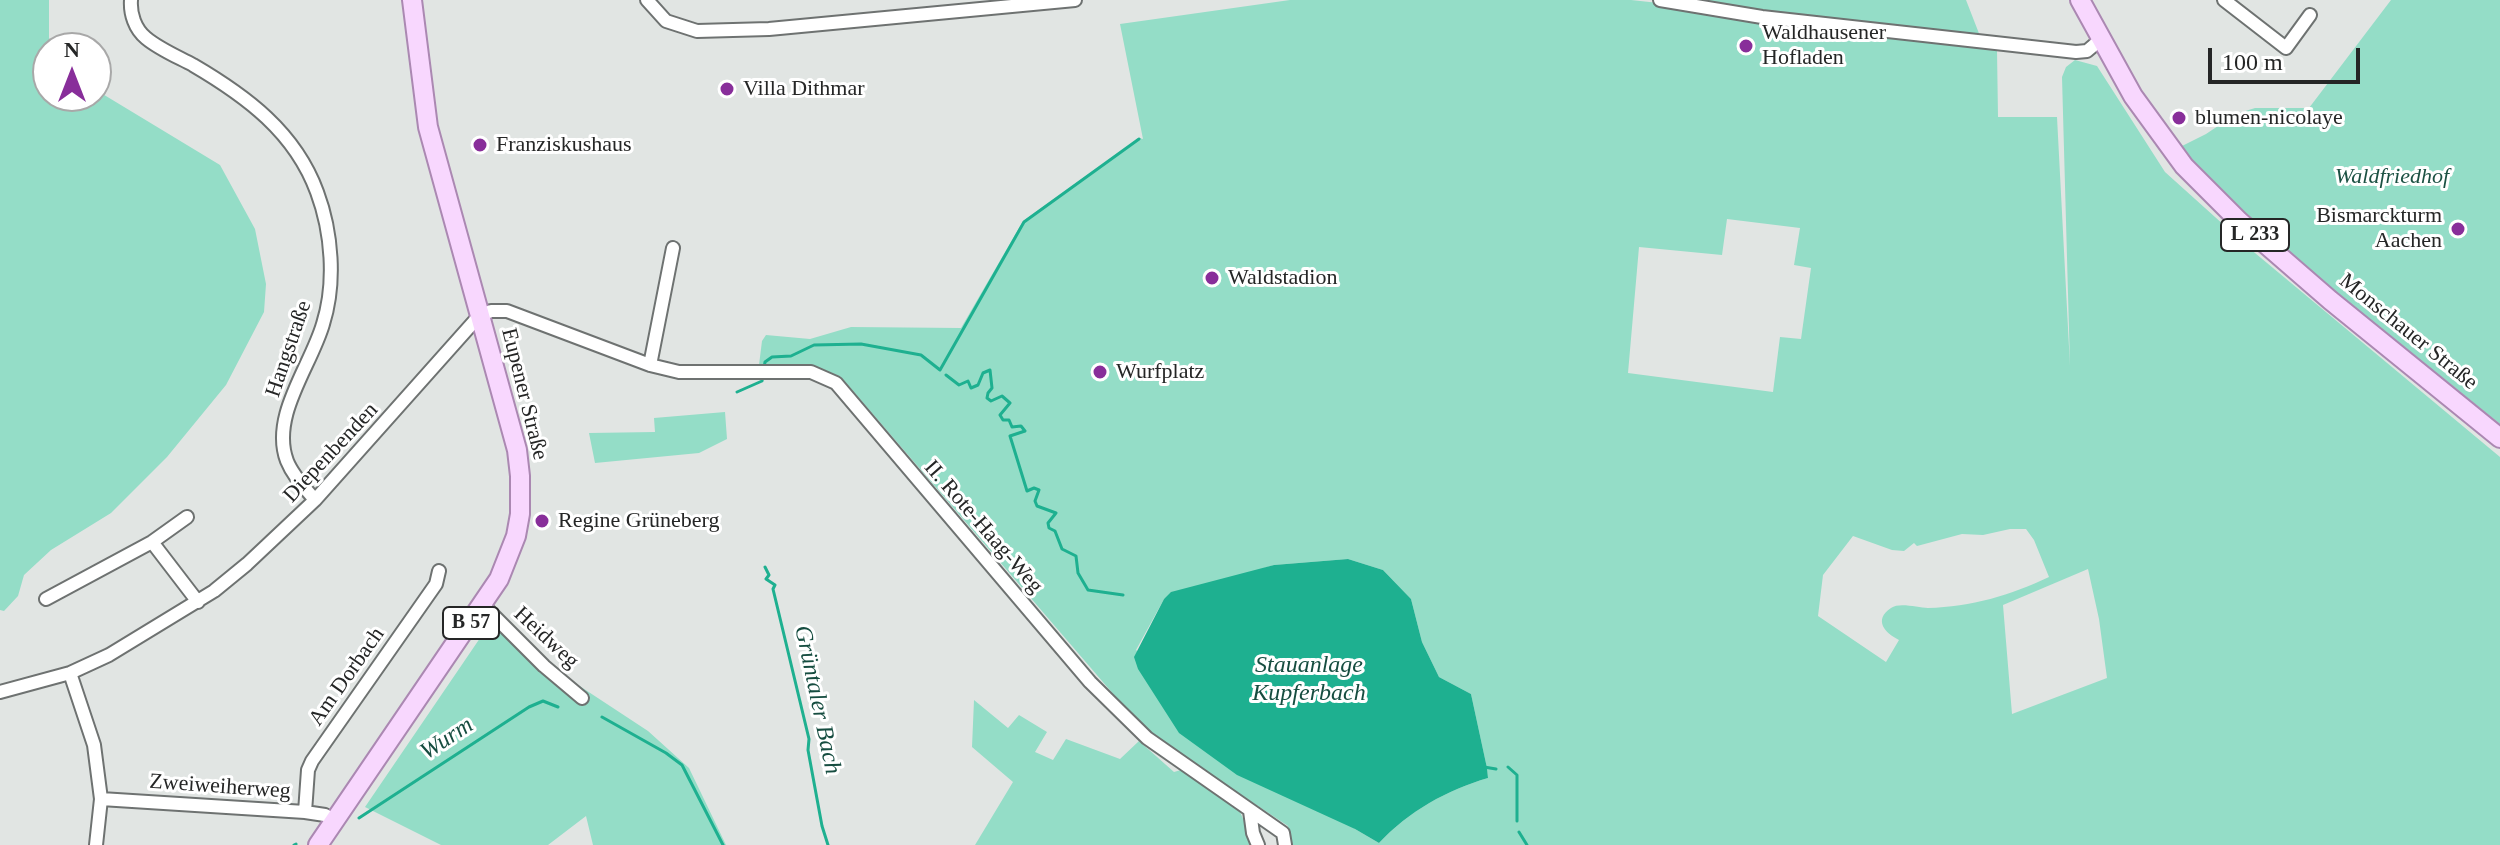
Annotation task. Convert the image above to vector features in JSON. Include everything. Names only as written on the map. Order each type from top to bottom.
[{"type":"main road","name":"Eupener Straße","points":[[318,845],[499,579],[513,546],[520,514],[517,450],[427,120],[412,0]]},
{"type":"main road","name":"Monschauer Straße","points":[[2080,0],[2133,96],[2169,147],[2211,193],[2330,300],[2500,438]]},
{"type":"street","name":"Hangstraße","points":[[131,0],[132,18],[145,38],[236,90],[253,104],[303,161],[317,191],[330,249],[329,287],[324,321],[285,421],[283,448],[288,464],[315,500]]},
{"type":"street","points":[[647,0],[666,21],[697,31],[769,29],[1075,0]]},
{"type":"street","points":[[1660,0],[1762,17],[2076,52],[2087,51],[2100,40]]},
{"type":"street","points":[[2224,0],[2286,48],[2310,15]]},
{"type":"street","points":[[650,365],[673,248]]},
{"type":"street","name":"II. Rote-Haag-Weg","points":[[479,316],[491,311],[507,311],[650,365],[679,372],[811,372],[836,383],[1090,682],[1147,738],[1283,833],[1285,845]]},
{"type":"street","name":"Diepenbenden","points":[[0,692],[70,673],[109,655],[198,602],[247,564],[315,500],[479,316]]},
{"type":"street","points":[[46,599],[152,542],[187,517]]},
{"type":"street","points":[[152,542],[198,602]]},
{"type":"street","name":"Am Dorbach","points":[[305,812],[308,770],[312,761],[436,584],[439,571]]},
{"type":"street","name":"Heidweg","points":[[483,605],[544,666],[582,698]]},
{"type":"street","points":[[70,673],[94,745],[101,799],[96,845]]},
{"type":"street","name":"Zweiweiherweg","points":[[101,799],[305,812],[325,815],[335,821]]},
{"type":"street","points":[[1250,811],[1258,845]]},
{"type":"green space","points":[[0,0],[49,0],[49,32],[32,32],[32,112],[112,112],[112,100],[220,165],[255,229],[266,284],[264,312],[226,385],[167,457],[111,513],[51,550],[24,575],[18,596],[4,611],[0,610]]},
{"type":"green space","points":[[1290,0],[1631,0],[1783,24],[1997,50],[1998,117],[2057,117],[2070,366],[2062,77],[2066,67],[2075,60],[2097,66],[2165,172],[2255,253],[2500,457],[2500,845],[1290,845],[1288,826],[1145,731],[841,377],[812,365],[759,365],[762,341],[766,335],[810,339],[851,327],[961,328],[1023,221],[1139,138],[1143,139],[1120,24]],"holes":[[[1727,219],[1800,228],[1794,265],[1811,268],[1801,339],[1780,337],[1773,392],[1628,373],[1639,247],[1722,255]],[[2026,529],[2034,540],[2049,577],[1975,602],[1944,607],[1904,605],[1891,608],[1882,622],[1889,634],[1899,640],[1886,662],[1818,616],[1823,575],[1853,536],[1892,550],[1904,551],[1914,543],[1917,546],[1962,534],[1983,535]],[[1348,559],[1383,570],[1411,599],[1422,642],[1439,677],[1471,694],[1488,778],[1429,803],[1379,843],[1355,829],[1136,650],[1164,599],[1274,565]],[[2088,569],[2107,678],[2012,714],[2003,605]]]},
{"type":"green space","points":[[1676,0],[1966,0],[1980,36],[1784,17]]},
{"type":"green space","name":"Waldfriedhof","points":[[2391,0],[2500,0],[2500,424],[2279,246],[2233,206],[2178,148],[2236,114],[2255,108],[2309,108]]},
{"type":"green space","points":[[725,412],[727,439],[699,453],[595,463],[589,433],[655,432],[654,418]]},
{"type":"green space","points":[[493,619],[559,688],[575,683],[648,731],[689,768],[726,845],[593,845],[586,816],[548,845],[441,845],[365,807]]},
{"type":"green space","points":[[974,700],[1008,728],[1019,715],[1047,732],[1035,752],[1053,760],[1066,739],[1120,759],[1139,741],[1174,772],[1181,770],[1238,807],[1254,845],[975,845],[1013,782],[972,747]]},
{"type":"water","name":"Stauanlage Kupferbach","points":[[1348,559],[1383,570],[1411,599],[1422,642],[1439,677],[1471,694],[1487,768],[1488,778],[1429,803],[1379,843],[1237,775],[1179,733],[1138,669],[1134,657],[1164,599],[1171,592],[1274,565]]},
{"type":"waterway","points":[[764,368],[765,362],[772,357],[791,356],[814,345],[861,344],[921,355],[940,370],[1024,222],[1139,139]]},
{"type":"waterway","points":[[946,375],[959,385],[968,381],[971,388],[978,385],[983,373],[990,370],[992,388],[987,398],[991,401],[1002,396],[1010,403],[1000,415],[1003,420],[1009,420],[1012,427],[1021,426],[1025,431],[1010,436],[1027,491],[1034,488],[1039,490],[1035,501],[1037,506],[1056,513],[1048,523],[1049,528],[1055,531],[1062,549],[1076,556],[1078,573],[1088,590],[1123,595]]},
{"type":"waterway","points":[[737,392],[762,381],[763,376]]},
{"type":"waterway","name":"Grüntaler Bach","points":[[765,567],[769,575],[766,579],[775,585],[773,589],[809,739],[808,750],[828,845]]},
{"type":"waterway","name":"Wurm","points":[[359,818],[529,707],[543,701],[558,707]]},
{"type":"waterway","name":"Wurm","points":[[602,717],[682,765],[723,845]]},
{"type":"waterway","points":[[1484,767],[1496,769]]},
{"type":"waterway","points":[[1508,767],[1517,775],[1517,821]]},
{"type":"waterway","points":[[1519,832],[1527,845]]},
{"type":"place","name":"Waldhausener Hofladen","points":[[1746,46]]},
{"type":"place","name":"Villa Dithmar","points":[[727,89]]},
{"type":"place","name":"blumen-nicolaye","points":[[2179,118]]},
{"type":"place","name":"Franziskushaus","points":[[480,145]]},
{"type":"place","name":"Bismarckturm Aachen","points":[[2458,229]]},
{"type":"place","name":"Waldstadion","points":[[1212,278]]},
{"type":"place","name":"Wurfplatz","points":[[1100,372]]},
{"type":"place","name":"Regine Grüneberg","points":[[542,521]]}]
